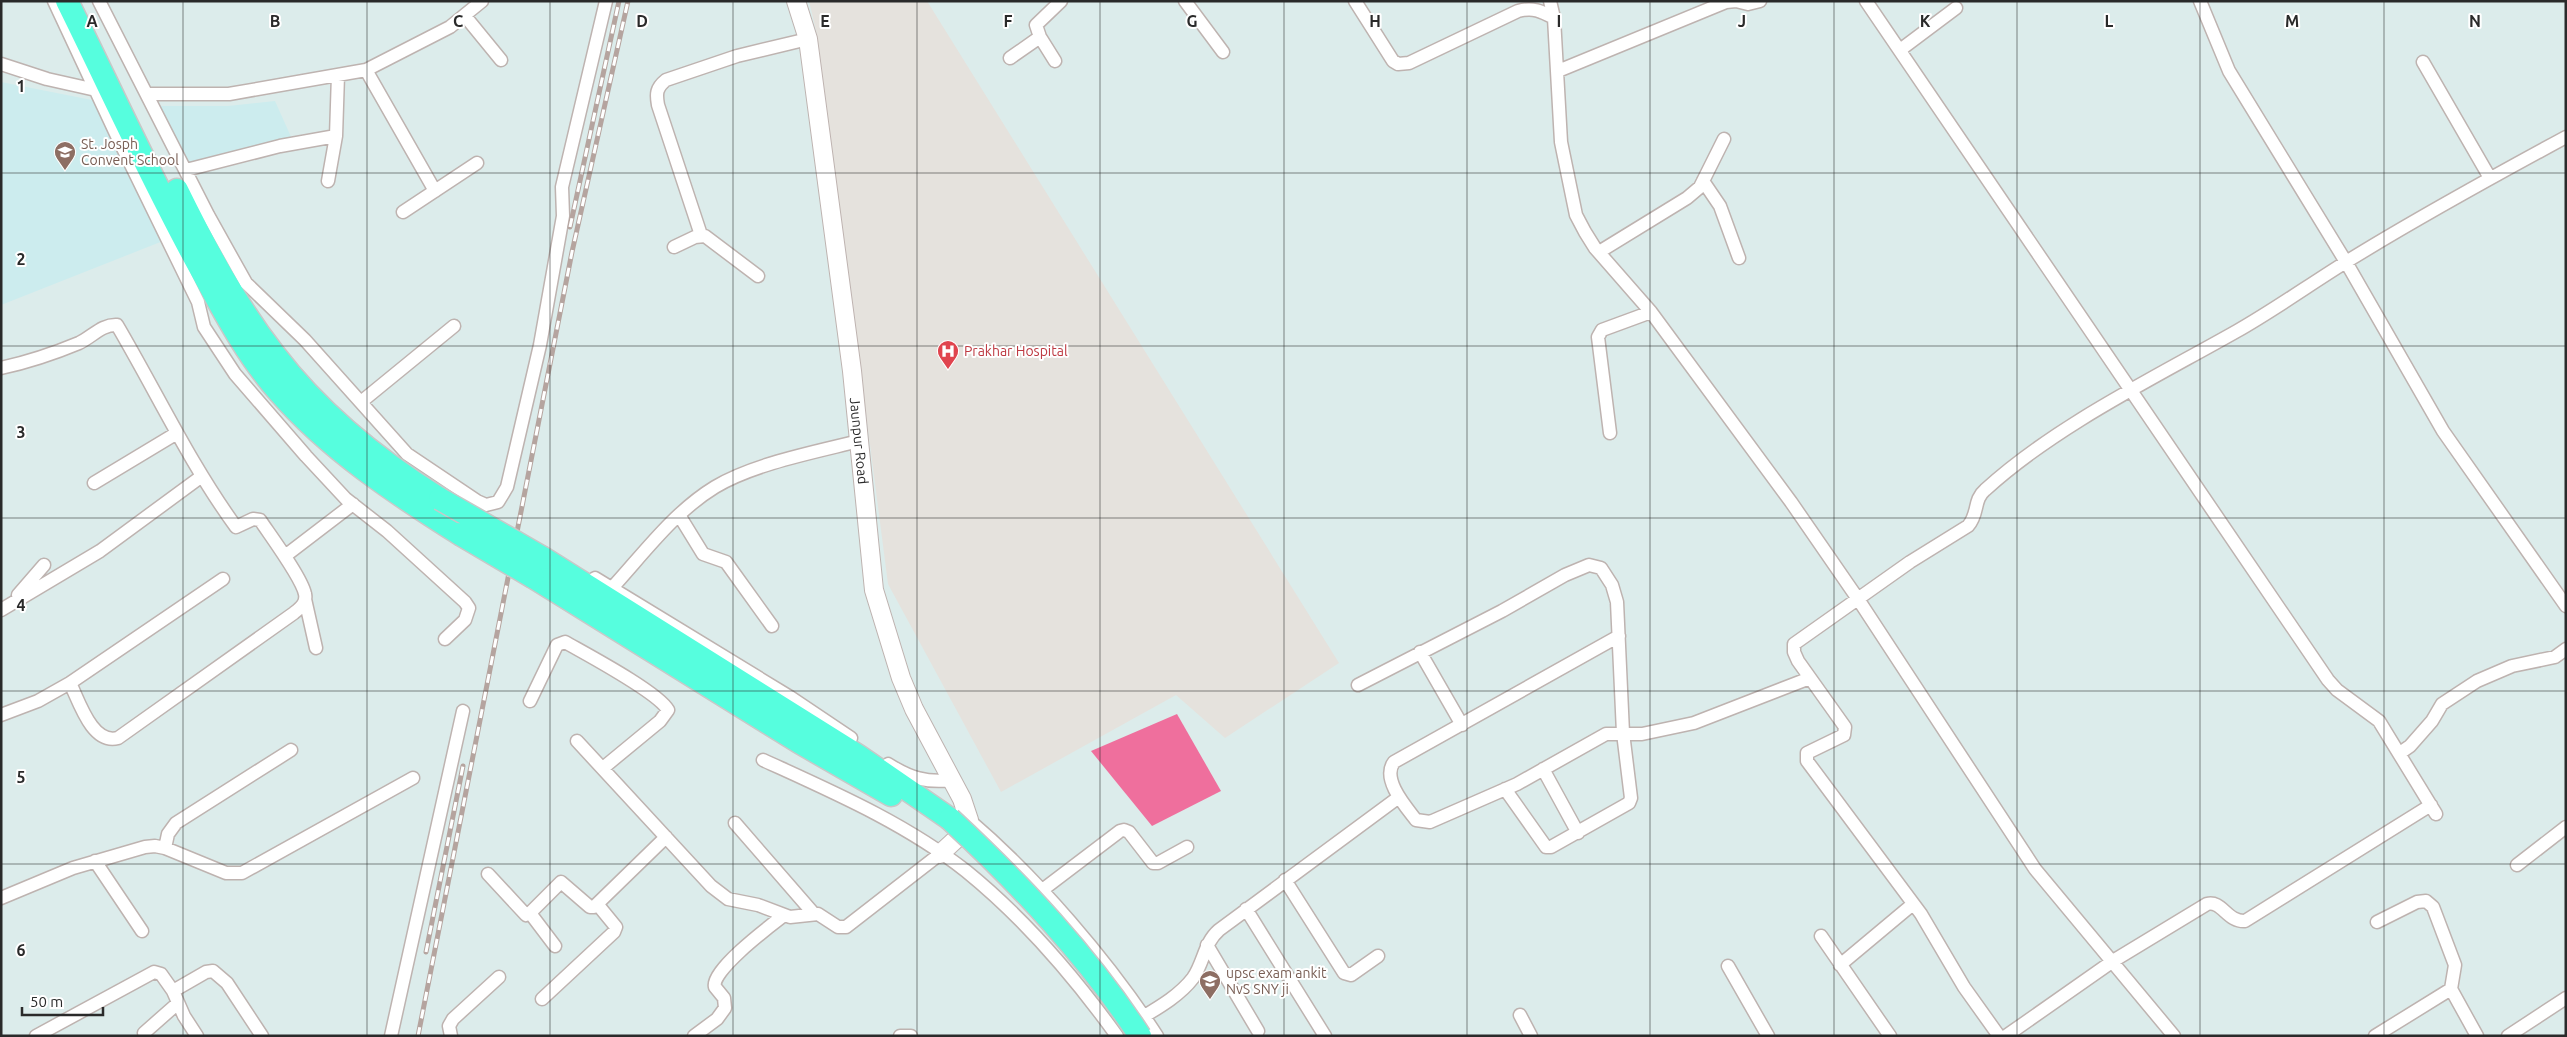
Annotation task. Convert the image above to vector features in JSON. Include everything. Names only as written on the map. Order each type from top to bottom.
[{"type":"highway","points":[[67,1],[88,10],[193,223],[245,312],[274,355],[342,428],[379,458],[440,499],[542,561],[790,737],[893,796],[954,823],[993,859],[1065,936],[1142,1026]]},
{"type":"highway","points":[[88,10],[182,236],[220,304],[257,363],[279,392],[354,462],[397,495],[460,534],[542,561]]},
{"type":"highway","points":[[954,823],[966,850],[1028,915],[1118,1035]]},
{"type":"street","points":[[54,1],[198,302],[204,327],[235,374],[306,456],[353,504],[387,531],[460,596],[469,608],[465,620],[445,639]]},
{"type":"street","points":[[147,94],[228,94],[366,70],[450,27],[482,1]]},
{"type":"street","points":[[88,10],[147,94],[246,283],[306,340],[407,454],[476,501],[486,505],[493,504],[504,495],[540,345],[563,216],[562,187],[606,1]]},
{"type":"street","name":"Jaunpur Road","points":[[796,1],[808,38],[859,441],[874,590],[901,678],[914,709],[967,809],[954,823]]},
{"type":"street","points":[[1055,61],[1040,37],[1036,25],[1062,1]]},
{"type":"street","points":[[1185,1],[1223,52]]},
{"type":"street","points":[[1355,1],[1389,55],[1398,64],[1409,63],[1518,11],[1530,8],[1540,10],[1554,18]]},
{"type":"street","points":[[1550,1],[1554,18],[1561,142],[1576,215],[1599,252],[1651,312],[1791,502],[1858,599],[2034,869],[2114,962],[2174,1036]]},
{"type":"street","points":[[1558,71],[1726,2],[1736,1],[1748,4],[1760,1]]},
{"type":"street","points":[[1866,1],[2132,389],[2328,680],[2337,690],[2379,721],[2434,810],[2245,921],[2232,919],[2217,904],[2207,904],[2114,962],[2006,1036]]},
{"type":"street","points":[[2200,1],[2229,71],[2346,262],[2443,431],[2566,606]]},
{"type":"street","points":[[1900,50],[1956,8]]},
{"type":"street","points":[[465,16],[501,60]]},
{"type":"street","points":[[1010,58],[1040,37]]},
{"type":"street","points":[[758,276],[701,235],[656,94],[659,85],[666,80],[736,56],[808,38]]},
{"type":"street","points":[[2424,62],[2490,178]]},
{"type":"street","points":[[1,64],[47,79],[96,90]]},
{"type":"street","points":[[366,70],[435,191]]},
{"type":"street","points":[[328,181],[336,136],[338,75]]},
{"type":"street","points":[[186,170],[280,146],[336,136]]},
{"type":"street","points":[[1999,1036],[1964,987],[1930,928],[1807,761],[1807,753],[1844,735],[1846,732],[1845,727],[1794,652],[1794,644],[1910,562],[1968,526],[1976,513],[1979,496],[2002,475],[2042,446],[2132,389],[2239,330],[2346,262],[2490,178],[2566,137]]},
{"type":"street","points":[[1599,252],[1687,198],[1703,181],[1724,140]]},
{"type":"street","points":[[402,212],[477,163]]},
{"type":"street","points":[[1703,181],[1720,206],[1740,258]]},
{"type":"street","points":[[674,247],[701,235]]},
{"type":"street","points":[[1610,433],[1598,337],[1602,330],[1651,312]]},
{"type":"street","points":[[1,368],[20,364],[81,342],[103,328],[117,325],[202,476],[236,527],[253,519],[260,520],[306,593],[303,605],[294,613],[118,738],[110,740],[93,728],[70,683]]},
{"type":"street","points":[[361,402],[454,326]]},
{"type":"street","points":[[94,483],[178,433]]},
{"type":"street","points":[[612,588],[679,515],[715,487],[742,473],[859,441]]},
{"type":"street","points":[[3,609],[100,550],[202,476]]},
{"type":"street","points":[[284,556],[353,504]]},
{"type":"street","points":[[679,515],[703,554],[726,562],[772,626]]},
{"type":"street","points":[[542,561],[612,588],[790,697],[901,772],[915,779],[931,782],[952,780]]},
{"type":"street","points":[[3,609],[44,565]]},
{"type":"street","points":[[1358,685],[1566,575],[1589,565],[1601,568],[1612,585],[1617,602],[1623,733],[1630,803],[1578,833],[1546,848],[1506,789]]},
{"type":"street","points":[[1,715],[38,701],[70,683],[223,579]]},
{"type":"street","points":[[305,599],[316,648]]},
{"type":"street","points":[[1619,636],[1394,762],[1390,767],[1390,774],[1399,797],[1416,820],[1422,823],[1430,822],[1506,789],[1606,734],[1642,734],[1694,723],[1810,678]]},
{"type":"street","points":[[530,701],[557,644],[565,642],[666,705],[668,710],[660,721],[603,768]]},
{"type":"street","points":[[2400,753],[2410,746],[2432,721],[2442,704],[2477,681],[2512,666],[2555,657],[2566,649]]},
{"type":"street","points":[[1420,652],[1462,724]]},
{"type":"street","points":[[391,1036],[463,712]]},
{"type":"street","points":[[577,741],[721,896],[728,900],[765,907],[783,916],[814,914],[823,916],[838,927],[846,927],[940,854],[967,829],[954,823]]},
{"type":"street","points":[[165,848],[168,834],[176,822],[291,750]]},
{"type":"street","points":[[763,760],[882,817],[964,870],[993,894],[1032,932],[1118,1035],[1142,1026],[1185,987],[1199,968],[1212,936],[1399,797]]},
{"type":"street","points":[[1543,769],[1578,833]]},
{"type":"street","points":[[1,898],[73,868],[145,846],[165,848],[226,873],[242,872],[413,778]]},
{"type":"street","points":[[735,823],[814,914]]},
{"type":"street","points":[[954,823],[1040,892],[1091,947],[1142,1026],[1157,1036]]},
{"type":"street","points":[[2517,865],[2566,827]]},
{"type":"street","points":[[1040,892],[1120,831],[1129,832],[1153,863],[1158,863],[1187,847]]},
{"type":"street","points":[[488,874],[522,913],[530,913],[561,882],[590,907],[598,905],[666,837]]},
{"type":"street","points":[[95,861],[142,931]]},
{"type":"street","points":[[1285,880],[1344,973],[1351,975],[1378,956]]},
{"type":"street","points":[[2377,922],[2417,902],[2430,903],[2438,917],[2454,958],[2455,965],[2451,989],[2478,1036]]},
{"type":"street","points":[[1840,965],[1913,904]]},
{"type":"street","points":[[542,999],[614,932],[616,927],[614,922],[598,905]]},
{"type":"street","points":[[1246,909],[1325,1036]]},
{"type":"street","points":[[530,913],[555,946]]},
{"type":"street","points":[[694,1036],[716,1019],[725,1008],[724,998],[715,987],[715,979],[739,953],[783,916]]},
{"type":"street","points":[[1821,936],[1890,1036]]},
{"type":"street","points":[[1207,945],[1258,1031]]},
{"type":"street","points":[[1728,966],[1768,1036]]},
{"type":"street","points":[[173,990],[206,972],[213,971],[227,983],[262,1036]]},
{"type":"street","points":[[36,1036],[154,972],[161,974],[173,990],[178,1003],[197,1036]]},
{"type":"street","points":[[450,1036],[449,1026],[453,1019],[499,977]]},
{"type":"street","points":[[2375,1036],[2451,989]]},
{"type":"street","points":[[2508,1036],[2566,998]]},
{"type":"street","points":[[144,1033],[178,1003]]},
{"type":"street","points":[[1520,1015],[1531,1036]]},
{"type":"street","points":[[900,1036],[911,1036]]},
{"type":"shaded area","points":[[809,1],[927,1],[1339,663],[1225,738],[1176,695],[1001,792],[888,584],[817,35]]},
{"type":"shaded area","name":"St. Josph Convent School","points":[[1,82],[97,101],[163,241],[1,305]]},
{"type":"shaded area","points":[[275,101],[292,139],[189,171],[156,106],[228,106]]},
{"type":"shaded area","points":[[1177,714],[1221,791],[1152,826],[1091,751]]},
{"type":"railway","points":[[570,227],[619,1]]},
{"type":"railway","points":[[418,1036],[572,252],[628,1]]},
{"type":"railway","points":[[426,952],[463,766]]},
{"type":"place","name":"St. Josph Convent School","points":[[65,171]]},
{"type":"place","name":"Prakhar Hospital","points":[[948,370]]},
{"type":"place","name":"upsc exam ankit NvS SNY ji","points":[[1210,1000]]}]
